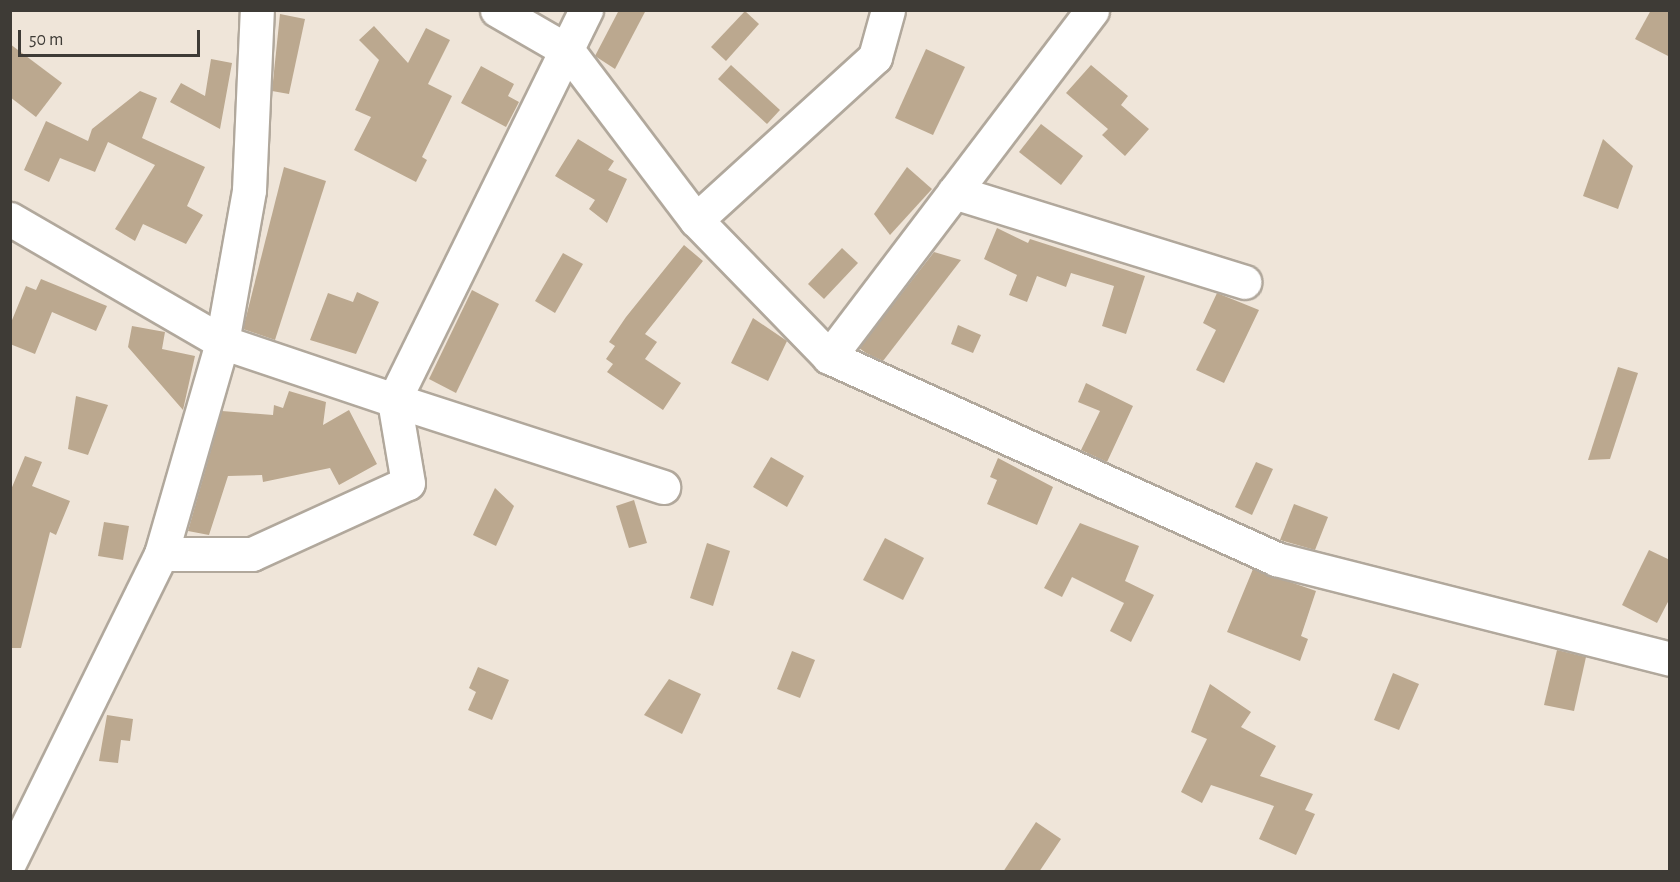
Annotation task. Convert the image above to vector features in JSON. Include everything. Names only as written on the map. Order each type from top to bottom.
[{"type":"street","points":[[10,861],[161,554],[222,342],[249,190],[257,10]]},
{"type":"street","points":[[497,10],[568,51],[696,220],[828,357],[1276,559],[1670,659]]},
{"type":"street","points":[[161,554],[252,554],[408,483],[394,400],[568,51],[586,10]]},
{"type":"street","points":[[696,220],[875,57],[888,10]]},
{"type":"street","points":[[828,357],[1092,10]]},
{"type":"street","points":[[954,192],[1244,282]]},
{"type":"street","points":[[10,219],[222,342],[663,487]]},
{"type":"building","points":[[619,10],[646,10],[615,69],[595,56]]},
{"type":"building","points":[[1651,10],[1670,10],[1670,57],[1635,39]]},
{"type":"building","points":[[745,11],[759,24],[726,61],[711,47]]},
{"type":"building","points":[[280,14],[305,19],[289,94],[272,91]]},
{"type":"building","points":[[374,26],[408,63],[426,28],[450,40],[428,84],[452,96],[422,157],[427,160],[416,182],[354,150],[371,117],[355,110],[379,60],[359,40]]},
{"type":"building","points":[[10,44],[62,83],[36,117],[10,97]]},
{"type":"building","points":[[926,49],[965,67],[933,135],[895,118]]},
{"type":"building","points":[[211,59],[232,63],[220,129],[170,102],[181,83],[205,96]]},
{"type":"building","points":[[731,65],[780,110],[767,124],[718,79]]},
{"type":"building","points":[[1091,65],[1128,96],[1121,105],[1149,129],[1125,156],[1102,135],[1108,129],[1066,93]]},
{"type":"building","points":[[481,66],[514,84],[508,96],[519,102],[506,127],[461,103]]},
{"type":"building","points":[[140,91],[157,98],[142,138],[205,167],[187,206],[203,215],[186,244],[143,224],[135,241],[115,229],[155,165],[108,142],[95,172],[60,158],[49,182],[24,170],[46,121],[88,141],[92,129]]},
{"type":"building","points":[[1041,124],[1083,156],[1061,185],[1019,152]]},
{"type":"building","points":[[578,139],[614,161],[608,170],[627,179],[607,223],[589,209],[595,200],[555,176]]},
{"type":"building","points":[[1603,139],[1633,166],[1618,209],[1583,196]]},
{"type":"building","points":[[284,167],[326,181],[275,340],[243,329]]},
{"type":"building","points":[[907,167],[932,189],[890,235],[874,214]]},
{"type":"building","points":[[997,228],[1028,243],[1030,239],[1145,276],[1126,334],[1102,326],[1114,286],[1071,273],[1066,287],[1037,276],[1027,302],[1009,295],[1017,275],[984,259]]},
{"type":"building","points":[[684,245],[703,261],[645,334],[657,342],[645,359],[681,383],[663,410],[607,372],[613,364],[606,359],[615,346],[609,342],[626,317]]},
{"type":"building","points":[[842,248],[858,263],[824,299],[808,284]]},
{"type":"building","points":[[934,252],[961,260],[883,361],[859,348]]},
{"type":"building","points":[[563,253],[583,264],[555,313],[535,301]]},
{"type":"building","points":[[41,279],[107,306],[96,331],[52,312],[35,354],[10,344],[10,325],[26,286],[36,290]]},
{"type":"building","points":[[472,290],[499,304],[456,393],[429,379]]},
{"type":"building","points":[[357,292],[379,302],[356,354],[310,340],[328,293],[353,302]]},
{"type":"building","points":[[1217,293],[1259,310],[1224,383],[1196,370],[1216,330],[1203,323]]},
{"type":"building","points":[[753,318],[787,341],[768,381],[731,363]]},
{"type":"building","points":[[958,325],[981,335],[973,353],[951,344]]},
{"type":"building","points":[[132,326],[165,332],[162,349],[195,356],[183,410],[128,347]]},
{"type":"building","points":[[1618,367],[1638,373],[1610,459],[1588,460]]},
{"type":"building","points":[[1086,383],[1133,406],[1107,462],[1081,450],[1100,411],[1078,402]]},
{"type":"building","points":[[289,391],[326,402],[323,425],[349,410],[377,464],[339,485],[330,468],[263,482],[262,475],[228,476],[209,535],[188,531],[222,411],[273,415],[274,405],[283,408]]},
{"type":"building","points":[[76,396],[108,405],[88,455],[68,449]]},
{"type":"building","points":[[25,456],[42,462],[32,486],[70,501],[56,535],[50,532],[21,648],[10,648],[10,492]]},
{"type":"building","points":[[771,457],[804,476],[787,507],[753,487]]},
{"type":"building","points":[[998,458],[1053,487],[1037,525],[987,504],[997,480],[990,477]]},
{"type":"building","points":[[1256,462],[1273,469],[1252,515],[1235,507]]},
{"type":"building","points":[[495,488],[514,506],[496,546],[473,535]]},
{"type":"building","points":[[634,500],[647,543],[629,548],[616,506]]},
{"type":"building","points":[[1294,504],[1328,517],[1315,550],[1280,540]]},
{"type":"building","points":[[104,522],[129,526],[123,560],[98,556]]},
{"type":"building","points":[[1080,523],[1139,546],[1125,581],[1154,595],[1131,642],[1110,631],[1124,603],[1072,577],[1062,597],[1044,588]]},
{"type":"building","points":[[885,538],[924,558],[903,600],[863,580]]},
{"type":"building","points":[[707,543],[730,551],[713,606],[690,598]]},
{"type":"building","points":[[1649,550],[1670,560],[1670,598],[1657,623],[1622,605]]},
{"type":"building","points":[[1253,569],[1316,591],[1301,636],[1308,639],[1300,661],[1227,632]]},
{"type":"building","points":[[1557,650],[1586,657],[1574,711],[1544,705]]},
{"type":"building","points":[[792,651],[815,660],[800,698],[777,689]]},
{"type":"building","points":[[478,667],[509,680],[492,720],[468,710],[476,692],[469,688]]},
{"type":"building","points":[[1393,673],[1419,684],[1399,730],[1374,720]]},
{"type":"building","points":[[669,679],[701,694],[682,734],[644,715]]},
{"type":"building","points":[[1210,684],[1251,712],[1241,727],[1276,746],[1260,776],[1313,794],[1305,810],[1315,814],[1296,855],[1259,839],[1274,806],[1211,785],[1202,803],[1181,792],[1207,739],[1191,732]]},
{"type":"building","points":[[107,715],[133,719],[130,741],[121,740],[118,763],[99,761]]},
{"type":"building","points":[[1036,822],[1061,839],[1039,872],[1003,872]]}]
